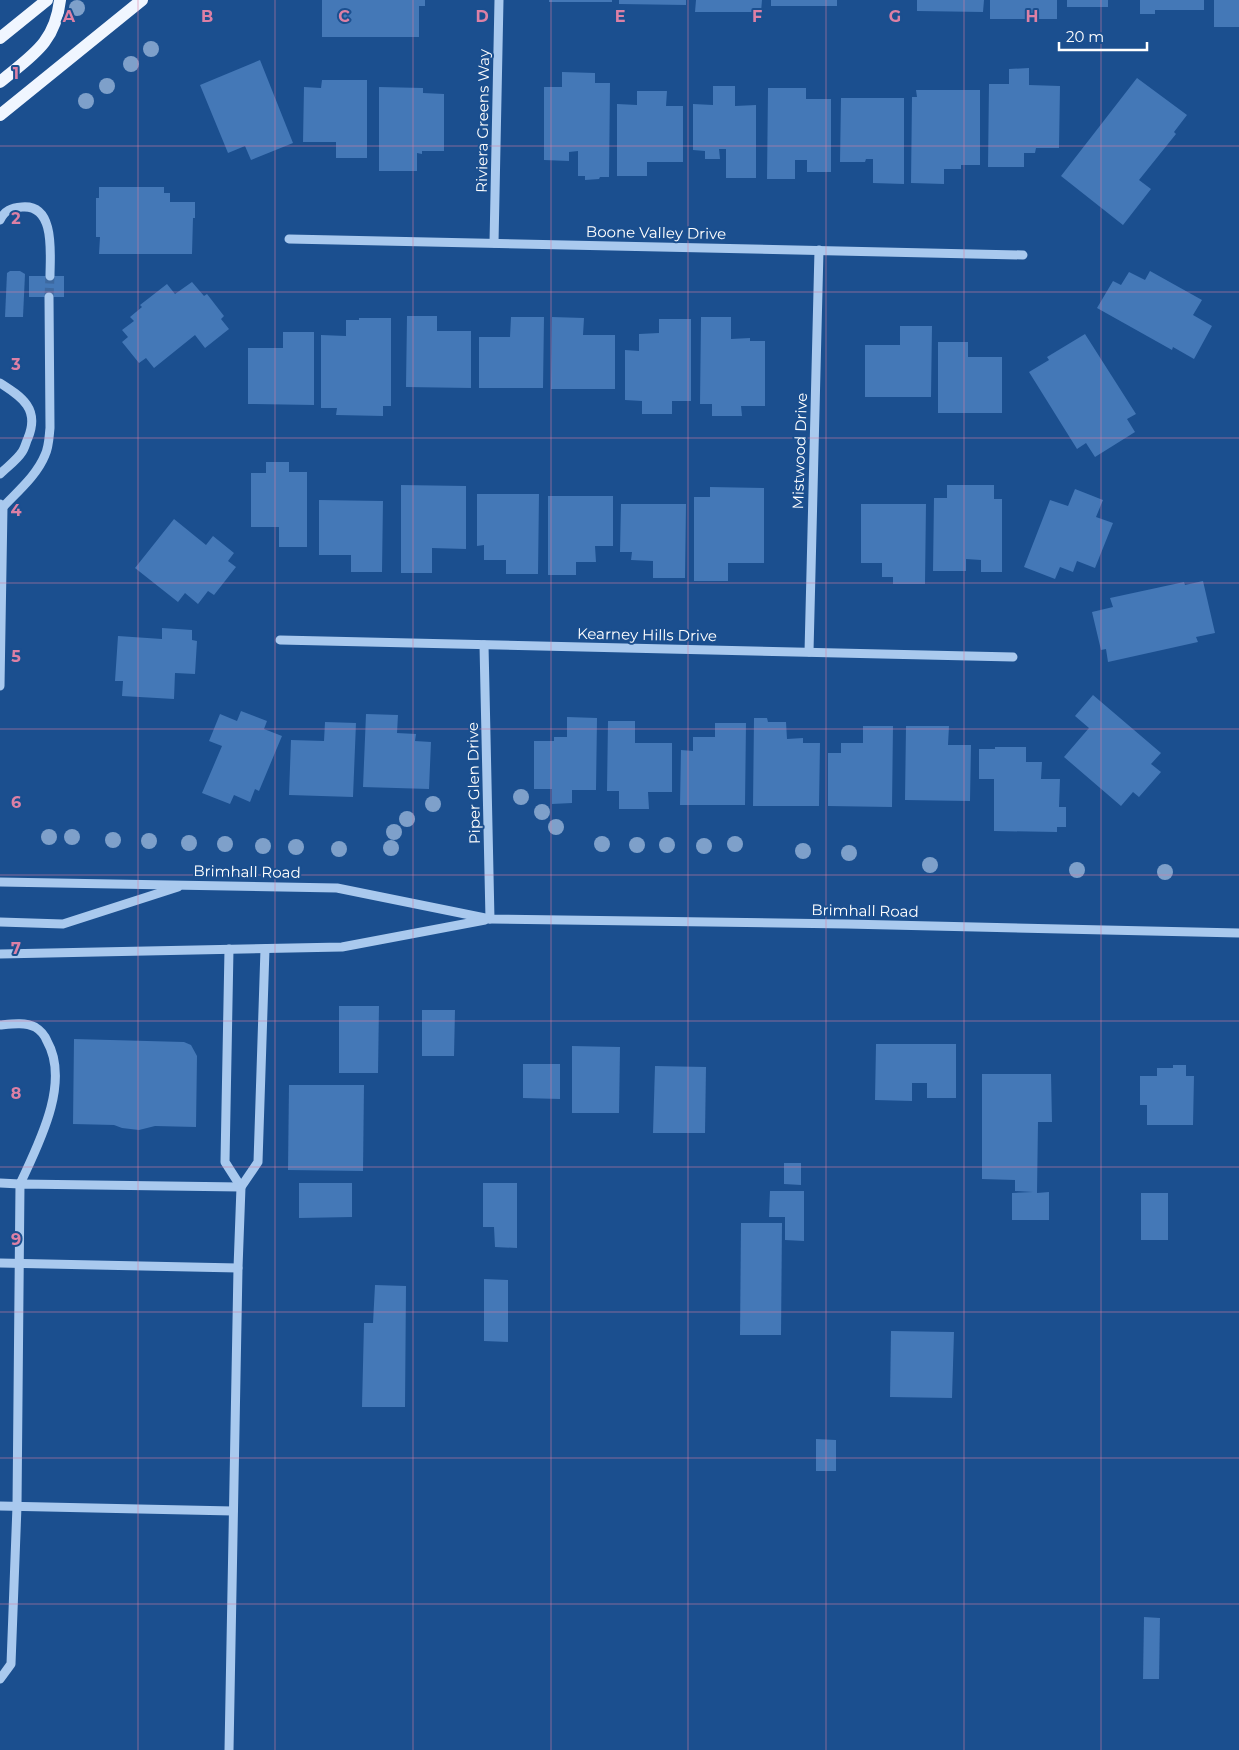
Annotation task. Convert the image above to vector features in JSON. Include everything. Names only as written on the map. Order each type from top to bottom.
[{"type":"main road","points":[[0,38],[46,0]]},
{"type":"main road","points":[[0,82],[40,49],[50,36],[55,25],[60,0]]},
{"type":"main road","points":[[0,115],[142,0]]},
{"type":"street","name":"Riviera Greens Way","points":[[494,243],[499,0]]},
{"type":"street","points":[[0,220],[6,211],[13,208],[27,206],[39,212],[46,220],[49,233],[50,276]]},
{"type":"street","name":"Boone Valley Drive","points":[[289,239],[1023,255]]},
{"type":"street","name":"Mistwood Drive","points":[[809,652],[819,250]]},
{"type":"street","points":[[0,686],[2,505],[35,473],[46,454],[50,428],[49,297]]},
{"type":"street","points":[[0,383],[17,394],[30,408],[32,420],[30,433],[22,452],[0,474]]},
{"type":"street","name":"Kearney Hills Drive","points":[[280,640],[1013,657]]},
{"type":"street","name":"Piper Glen Drive","points":[[484,645],[490,920]]},
{"type":"street","name":"Brimhall Road","points":[[0,882],[337,888],[490,920]]},
{"type":"street","points":[[0,922],[63,924],[185,885]]},
{"type":"street","name":"Brimhall Road","points":[[0,954],[342,946],[490,920],[857,924],[1239,932]]},
{"type":"street","points":[[229,949],[225,1162],[241,1187]]},
{"type":"street","points":[[229,1750],[241,1187],[258,1162],[265,949]]},
{"type":"street","points":[[0,1024],[23,1024],[35,1027],[44,1036],[51,1048],[55,1065],[53,1103],[20,1184],[17,1506],[11,1664],[0,1679]]},
{"type":"street","points":[[0,1183],[241,1187]]},
{"type":"street","points":[[0,1263],[238,1268]]},
{"type":"street","points":[[0,1506],[233,1511]]},
{"type":"building","points":[[322,0],[425,0],[425,6],[419,6],[419,37],[322,37]]},
{"type":"building","points":[[549,0],[612,0],[612,2],[549,2]]},
{"type":"building","points":[[619,0],[686,0],[686,5],[619,4]]},
{"type":"building","points":[[696,0],[762,0],[761,12],[695,12]]},
{"type":"building","points":[[771,0],[837,0],[837,6],[771,6]]},
{"type":"building","points":[[917,0],[984,0],[983,12],[917,11]]},
{"type":"building","points":[[990,0],[1057,0],[1057,19],[990,19]]},
{"type":"building","points":[[1067,0],[1108,0],[1108,7],[1067,7]]},
{"type":"building","points":[[1140,0],[1204,0],[1204,10],[1155,10],[1155,14],[1140,14]]},
{"type":"building","points":[[1214,0],[1239,0],[1239,27],[1214,27]]},
{"type":"building","points":[[260,60],[293,143],[251,160],[245,146],[228,153],[200,85]]},
{"type":"building","points":[[1029,68],[1029,85],[1060,86],[1059,148],[1036,148],[1035,153],[1024,153],[1024,167],[988,167],[989,84],[1009,84],[1009,69]]},
{"type":"building","points":[[562,72],[595,73],[595,83],[610,83],[609,177],[585,180],[585,176],[578,176],[578,151],[569,152],[569,161],[544,160],[544,87],[562,87]]},
{"type":"building","points":[[1137,78],[1187,115],[1174,132],[1176,134],[1139,180],[1151,189],[1123,225],[1061,176]]},
{"type":"building","points":[[322,80],[367,80],[367,158],[336,158],[336,142],[303,142],[304,87],[321,88]]},
{"type":"building","points":[[713,86],[735,86],[735,106],[756,105],[756,178],[726,178],[726,149],[719,149],[720,159],[705,159],[705,151],[693,150],[693,104],[713,105]]},
{"type":"building","points":[[379,87],[423,88],[423,93],[444,94],[444,151],[422,151],[422,154],[417,153],[417,171],[379,171]]},
{"type":"building","points":[[768,88],[806,88],[806,99],[831,99],[831,172],[807,172],[807,160],[795,160],[795,179],[767,179]]},
{"type":"building","points":[[916,90],[980,90],[980,165],[961,165],[961,169],[944,169],[944,184],[911,183],[912,97],[917,97]]},
{"type":"building","points":[[637,91],[667,91],[666,106],[683,106],[683,162],[647,162],[647,176],[617,176],[617,104],[637,105]]},
{"type":"building","points":[[841,98],[904,98],[904,184],[873,183],[873,159],[866,159],[865,162],[840,162]]},
{"type":"building","points":[[99,187],[164,187],[164,193],[170,193],[170,202],[195,202],[192,254],[99,254],[100,237],[96,237],[96,198],[99,198]]},
{"type":"building","points":[[10,271],[20,271],[25,274],[23,317],[5,317],[7,273]]},
{"type":"building","points":[[1150,271],[1202,300],[1193,315],[1212,326],[1194,359],[1173,347],[1172,350],[1097,308],[1113,281],[1121,285],[1129,272],[1145,280]]},
{"type":"building","points":[[29,276],[64,276],[64,297],[29,297]]},
{"type":"building","points":[[192,282],[204,296],[207,294],[224,316],[221,319],[229,329],[205,348],[195,335],[154,368],[146,358],[139,363],[122,342],[128,337],[122,330],[134,321],[130,317],[142,307],[140,305],[167,284],[175,294]]},
{"type":"building","points":[[407,316],[437,316],[437,331],[471,331],[471,388],[406,387]]},
{"type":"building","points":[[511,317],[544,317],[543,388],[479,388],[479,337],[510,337]]},
{"type":"building","points":[[552,317],[584,318],[583,335],[615,335],[615,389],[551,389]]},
{"type":"building","points":[[701,317],[731,317],[731,339],[750,338],[750,341],[765,341],[765,406],[741,406],[742,416],[712,416],[712,404],[700,404]]},
{"type":"building","points":[[359,318],[391,318],[391,406],[383,406],[383,416],[336,415],[337,408],[321,408],[321,335],[346,336],[346,320],[359,320]]},
{"type":"building","points":[[659,319],[691,319],[691,401],[672,401],[672,414],[642,414],[642,401],[625,400],[625,350],[639,351],[639,334],[659,333]]},
{"type":"building","points":[[900,326],[932,326],[931,397],[865,397],[865,345],[900,345]]},
{"type":"building","points":[[283,332],[314,332],[314,405],[248,404],[248,348],[283,348]]},
{"type":"building","points":[[1085,334],[1136,414],[1127,419],[1135,432],[1095,457],[1086,443],[1077,449],[1029,372],[1049,360],[1047,357]]},
{"type":"building","points":[[938,342],[968,342],[968,357],[1002,357],[1002,413],[938,413]]},
{"type":"building","points":[[266,462],[289,462],[289,472],[307,472],[307,547],[279,547],[279,527],[251,527],[251,473],[266,473]]},
{"type":"building","points":[[401,485],[466,486],[466,549],[432,548],[432,573],[401,573]]},
{"type":"building","points":[[947,485],[994,485],[994,499],[1002,499],[1002,572],[981,572],[981,560],[966,559],[966,571],[933,571],[934,498],[947,498]]},
{"type":"building","points":[[710,487],[764,488],[764,563],[728,563],[728,581],[694,581],[694,497],[710,497]]},
{"type":"building","points":[[1075,489],[1103,500],[1096,517],[1113,523],[1095,568],[1077,561],[1073,572],[1060,567],[1055,579],[1024,567],[1050,500],[1068,506]]},
{"type":"building","points":[[477,494],[539,494],[538,574],[506,574],[506,560],[484,560],[484,545],[477,546]]},
{"type":"building","points":[[548,496],[613,496],[613,546],[595,546],[596,562],[576,562],[576,575],[548,575]]},
{"type":"building","points":[[319,500],[383,501],[382,572],[351,572],[351,555],[319,555]]},
{"type":"building","points":[[621,504],[686,504],[685,578],[653,578],[653,561],[631,560],[632,552],[620,552]]},
{"type":"building","points":[[861,504],[926,504],[925,584],[893,584],[893,577],[882,577],[882,563],[861,563]]},
{"type":"building","points":[[174,519],[206,545],[213,536],[234,553],[228,561],[236,567],[214,595],[208,591],[198,604],[185,593],[178,602],[135,568]]},
{"type":"building","points":[[1203,581],[1215,633],[1196,637],[1198,642],[1108,662],[1106,649],[1101,650],[1092,612],[1113,607],[1110,598],[1184,582],[1185,585]]},
{"type":"building","points":[[162,628],[192,630],[192,640],[197,641],[195,674],[175,673],[174,699],[122,696],[123,681],[115,681],[118,636],[162,639]]},
{"type":"building","points":[[1093,695],[1161,753],[1151,764],[1161,772],[1139,797],[1133,792],[1121,806],[1064,757],[1089,728],[1075,716]]},
{"type":"building","points":[[241,711],[267,721],[264,729],[282,736],[259,791],[255,789],[250,802],[234,795],[230,804],[202,793],[222,746],[209,741],[220,714],[237,721]]},
{"type":"building","points":[[366,714],[398,715],[397,733],[416,734],[415,741],[431,742],[429,789],[363,787]]},
{"type":"building","points":[[567,717],[597,718],[596,790],[572,790],[572,803],[552,804],[552,789],[534,789],[534,741],[554,741],[554,737],[567,737]]},
{"type":"building","points":[[754,718],[767,718],[768,722],[786,722],[787,739],[803,738],[803,743],[820,743],[819,806],[753,806]]},
{"type":"building","points":[[608,721],[635,721],[635,743],[672,743],[672,792],[648,792],[649,809],[619,809],[619,791],[607,791]]},
{"type":"building","points":[[325,722],[356,723],[353,797],[289,795],[291,740],[324,741]]},
{"type":"building","points":[[715,723],[746,723],[745,805],[680,805],[681,750],[693,751],[693,737],[715,737]]},
{"type":"building","points":[[863,726],[893,726],[892,807],[828,806],[828,753],[841,753],[841,743],[863,743]]},
{"type":"building","points":[[906,726],[949,726],[948,745],[971,745],[970,801],[905,800]]},
{"type":"building","points":[[995,747],[1026,747],[1026,762],[1042,762],[1041,779],[1060,779],[1059,807],[1066,807],[1066,827],[1057,827],[1057,832],[994,831],[994,779],[979,779],[979,749],[995,749]]},
{"type":"building","points":[[339,1006],[379,1006],[378,1073],[339,1073]]},
{"type":"building","points":[[422,1010],[455,1010],[454,1056],[422,1056]]},
{"type":"building","points":[[74,1039],[184,1042],[191,1045],[197,1056],[196,1127],[155,1126],[139,1130],[114,1125],[73,1124]]},
{"type":"building","points":[[876,1044],[956,1044],[956,1098],[927,1098],[927,1083],[912,1083],[912,1101],[875,1100]]},
{"type":"building","points":[[572,1046],[620,1047],[619,1113],[572,1113]]},
{"type":"building","points":[[523,1064],[560,1064],[560,1099],[523,1098]]},
{"type":"building","points":[[1173,1065],[1186,1065],[1186,1076],[1194,1076],[1193,1125],[1147,1125],[1147,1105],[1140,1105],[1140,1076],[1157,1076],[1157,1068],[1173,1068]]},
{"type":"building","points":[[655,1066],[706,1067],[705,1133],[653,1133]]},
{"type":"building","points":[[982,1074],[1051,1074],[1052,1122],[1038,1122],[1037,1193],[1049,1192],[1049,1220],[1012,1220],[1012,1193],[1033,1192],[1015,1191],[1015,1180],[982,1179]]},
{"type":"building","points":[[289,1085],[364,1085],[363,1171],[288,1170]]},
{"type":"building","points":[[784,1163],[801,1163],[801,1185],[784,1184]]},
{"type":"building","points":[[299,1183],[352,1183],[352,1217],[299,1218]]},
{"type":"building","points":[[483,1183],[517,1183],[517,1248],[495,1247],[494,1227],[483,1227]]},
{"type":"building","points":[[770,1191],[804,1191],[804,1241],[785,1240],[785,1217],[769,1217]]},
{"type":"building","points":[[1141,1193],[1168,1193],[1168,1240],[1141,1240]]},
{"type":"building","points":[[741,1223],[782,1223],[781,1335],[740,1335]]},
{"type":"building","points":[[484,1279],[508,1280],[508,1342],[484,1341]]},
{"type":"building","points":[[375,1285],[406,1286],[405,1407],[362,1407],[364,1323],[373,1323]]},
{"type":"building","points":[[891,1331],[954,1332],[952,1398],[890,1397]]},
{"type":"building","points":[[816,1439],[836,1440],[836,1471],[816,1471]]},
{"type":"building","points":[[1144,1617],[1160,1618],[1159,1679],[1143,1679]]},
{"type":"tunnel","points":[[49,297],[50,276]]}]
